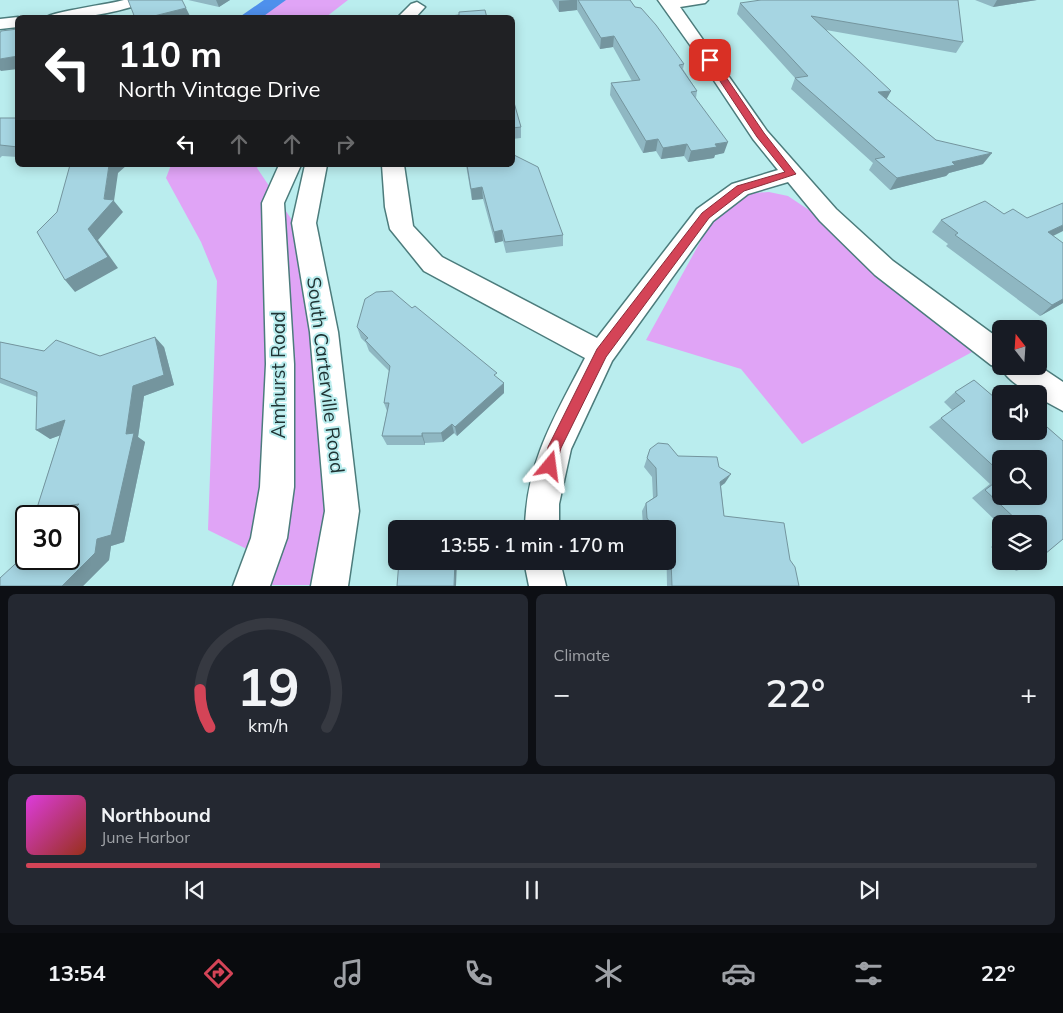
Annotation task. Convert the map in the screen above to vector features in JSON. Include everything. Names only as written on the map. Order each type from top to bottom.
[{"type":"street","points":[[73,15],[107,10],[140,0]]},
{"type":"street","points":[[668,2],[700,0]]},
{"type":"street","points":[[668,2],[760,135],[791,174],[828,215],[884,268],[992,349]]},
{"type":"street","points":[[408,15],[417,7]]},
{"type":"street","points":[[0,24],[15,22]]},
{"type":"street","name":"Amhurst Road","points":[[251,586],[268,538],[277,487],[280,364],[274,203],[289,167]]},
{"type":"street","name":"South Carterville Road","points":[[316,167],[304,223],[324,332],[342,511],[329,586]]},
{"type":"street","points":[[393,167],[397,207],[402,229],[434,264],[535,317],[578,343],[602,353]]},
{"type":"street","points":[[542,520],[542,504],[555,447],[602,353],[705,215],[740,189],[791,174]]},
{"type":"street","points":[[1028,375],[1063,398]]},
{"type":"street","points":[[544,570],[548,586]]},
{"type":"shaded area","points":[[283,0],[348,0],[329,15],[257,15]]},
{"type":"shaded area","points":[[170,167],[257,167],[302,235],[328,516],[311,585],[263,585],[271,561],[208,530],[217,281],[201,242],[166,178]]},
{"type":"shaded area","points":[[769,192],[788,196],[812,212],[873,269],[974,351],[802,444],[741,369],[646,340],[715,215],[740,198],[754,193]]},
{"type":"building","points":[[128,0],[182,0],[186,8],[158,15],[134,15]]},
{"type":"building","points":[[578,0],[630,0],[635,7],[641,8],[656,25],[684,64],[679,65],[697,91],[691,92],[728,142],[715,144],[717,147],[691,151],[687,144],[663,148],[658,139],[646,141],[611,83],[640,80],[614,36],[601,38]]},
{"type":"building","points":[[761,0],[958,0],[963,42],[811,16],[891,91],[878,92],[936,140],[992,153],[952,162],[955,165],[897,178],[875,159],[885,157],[795,78],[808,76],[740,3]]},
{"type":"building","points":[[485,10],[486,15],[459,15],[459,12]]},
{"type":"building","points":[[15,29],[15,56],[0,59],[1,31]]},
{"type":"building","points":[[515,106],[521,127],[515,128]]},
{"type":"building","points":[[0,118],[15,118],[15,147],[0,145]]},
{"type":"building","points":[[515,156],[538,167],[563,235],[505,242],[502,230],[494,232],[482,187],[471,189],[467,167],[515,167]]},
{"type":"building","points":[[69,167],[109,167],[104,199],[114,200],[88,229],[108,257],[65,280],[37,232],[57,212]]},
{"type":"building","points":[[985,201],[1004,214],[1013,209],[1027,218],[1063,203],[1063,225],[1048,232],[1063,243],[1063,299],[1052,305],[955,235],[958,233],[941,220]]},
{"type":"building","points":[[392,291],[412,308],[415,306],[497,373],[494,375],[504,383],[455,427],[452,424],[441,433],[422,433],[422,436],[382,436],[389,403],[384,403],[390,366],[365,340],[368,338],[357,327],[365,299],[376,292]]},
{"type":"building","points":[[155,337],[164,375],[133,386],[126,434],[134,433],[111,535],[97,539],[95,553],[80,568],[80,505],[38,505],[65,420],[36,430],[37,392],[0,378],[0,342],[44,351],[56,340],[100,356]]},
{"type":"building","points":[[974,380],[992,395],[992,440],[1047,440],[1047,427],[1063,441],[1063,539],[1047,552],[1047,515],[1011,515],[1001,505],[1047,505],[1047,450],[992,450],[992,465],[941,418],[965,401],[955,392]]},
{"type":"building","points":[[658,443],[668,444],[678,456],[717,457],[719,467],[731,474],[720,482],[724,516],[784,523],[790,560],[795,567],[799,586],[672,586],[671,570],[676,570],[676,520],[648,520],[647,518],[646,503],[657,496],[656,468],[647,458],[650,449]]},
{"type":"building","points":[[992,485],[992,497],[985,490]]},
{"type":"building","points":[[15,564],[15,570],[78,570],[62,586],[0,586],[0,578]]},
{"type":"building","points":[[398,570],[455,570],[454,586],[397,586]]},
{"type":"waterway","points":[[252,15],[277,0]]},
{"type":"route","points":[[550,466],[555,447],[602,353],[705,215],[740,189],[791,174],[760,135],[710,60]]}]
